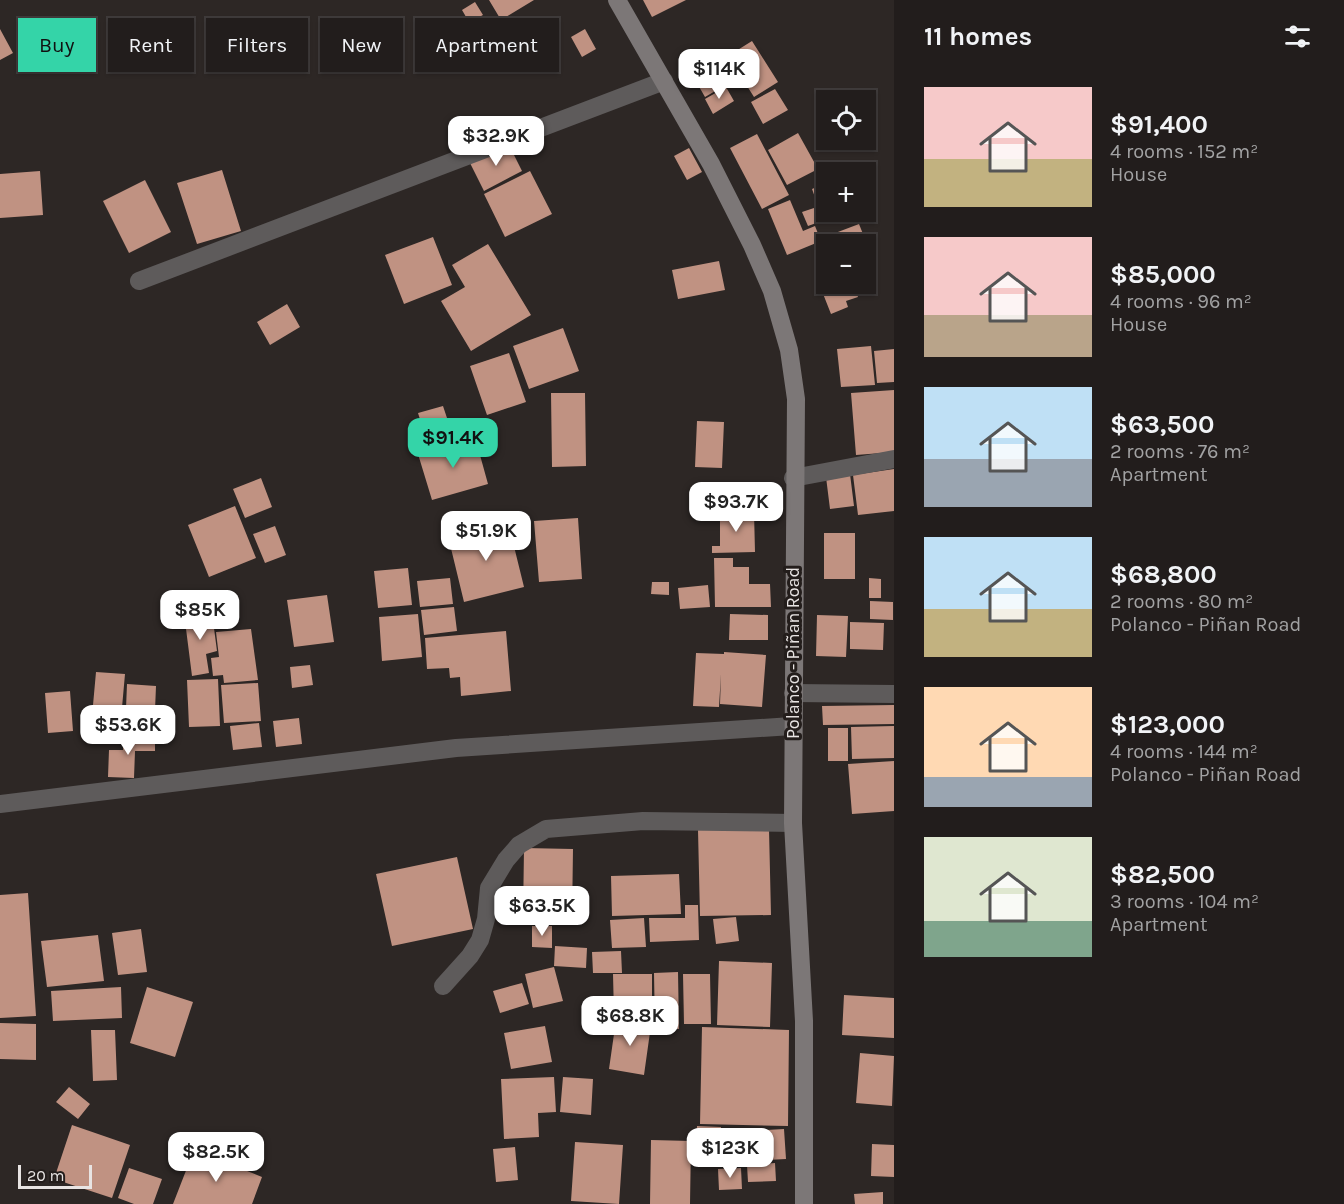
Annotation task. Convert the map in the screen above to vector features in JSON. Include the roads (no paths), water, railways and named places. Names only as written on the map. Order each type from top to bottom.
[{"type":"main road","name":"Polanco - Piñan Road","points":[[617,0],[716,174],[772,291],[789,350],[796,399],[793,478],[792,726],[793,823],[804,1021],[804,1204]]},
{"type":"street","points":[[139,281],[664,81]]},
{"type":"street","points":[[793,478],[894,459]]},
{"type":"street","points":[[793,693],[894,694]]},
{"type":"street","points":[[0,804],[456,748],[792,726]]},
{"type":"street","points":[[443,986],[470,956],[480,940],[486,919],[489,888],[506,860],[519,845],[546,830],[643,821],[793,823]]}]
